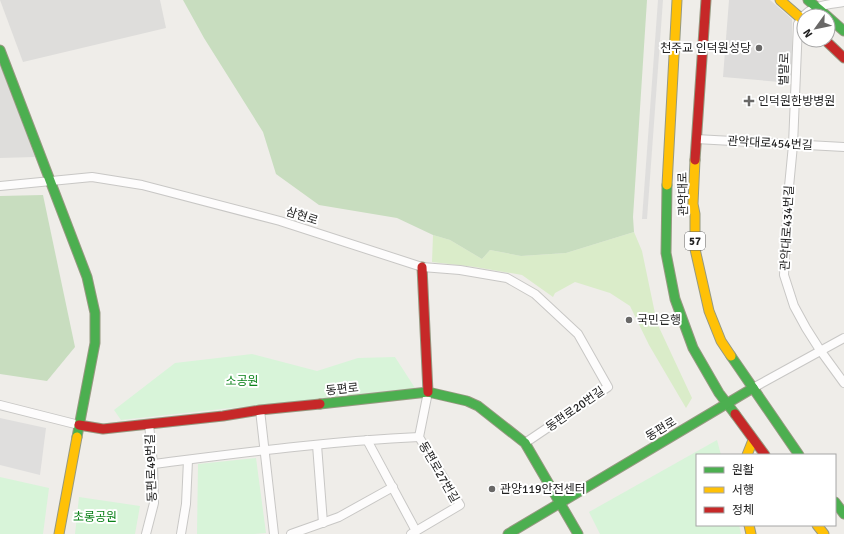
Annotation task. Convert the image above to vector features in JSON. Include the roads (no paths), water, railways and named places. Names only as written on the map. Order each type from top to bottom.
[{"type":"street","name":"관악대로","points":[[677,0],[666,201],[666,253],[675,299],[693,348],[726,404],[764,454]]},
{"type":"street","name":"관악대로","points":[[706,0],[696,138],[693,204],[695,214],[695,249],[702,284],[709,311],[721,340],[752,388],[798,454]]},
{"type":"street","points":[[780,0],[796,14]]},
{"type":"street","points":[[808,0],[816,6],[844,2]]},
{"type":"street","points":[[836,24],[844,31]]},
{"type":"street","name":"벌말로","points":[[793,145],[797,48]]},
{"type":"street","points":[[833,48],[844,58]]},
{"type":"street","points":[[0,50],[87,277],[95,313],[95,343],[59,534]]},
{"type":"street","name":"관악대로454번길","points":[[696,138],[844,147]]},
{"type":"street","name":"관악대로434번길","points":[[793,145],[788,197],[784,274],[794,306],[820,350],[844,383]]},
{"type":"street","name":"삼현로","points":[[0,186],[92,177],[142,185],[280,221],[422,267]]},
{"type":"street","points":[[422,267],[428,392]]},
{"type":"street","name":"동편로20번길","points":[[422,267],[460,270],[507,278],[535,294],[578,334],[608,387],[525,443]]},
{"type":"street","points":[[752,388],[844,338]]},
{"type":"street","name":"동편로","points":[[561,503],[752,388]]},
{"type":"street","name":"동편로","points":[[0,405],[79,425],[103,429],[428,392],[467,401],[478,406],[525,443],[578,534]]},
{"type":"street","name":"동편로27번길","points":[[367,440],[393,487],[414,533],[460,505],[419,437],[428,392]]},
{"type":"street","points":[[260,410],[274,534]]},
{"type":"street","name":"동편로49번길","points":[[146,534],[154,503],[153,464],[149,424]]},
{"type":"street","name":"동편로27번길","points":[[153,464],[264,450],[367,440],[419,437]]},
{"type":"street","points":[[747,454],[753,440]]},
{"type":"street","points":[[317,445],[324,523]]},
{"type":"street","points":[[181,534],[186,504],[188,460]]},
{"type":"street","points":[[291,534],[339,517],[393,487]]},
{"type":"street","points":[[508,534],[561,503]]},
{"type":"street","points":[[836,503],[844,514]]},
{"type":"street","points":[[818,526],[824,534]]},
{"type":"place","name":"천주교 인덕원성당","points":[[759,48]]},
{"type":"place","name":"인덕원한방병원","points":[[749,101]]},
{"type":"place","name":"국민은행","points":[[629,320]]},
{"type":"place","name":"관양119안전센터","points":[[492,489]]},
{"type":"park label","name":"소공원","points":[[242,381]]},
{"type":"park label","name":"초롱공원","points":[[95,517]]}]
